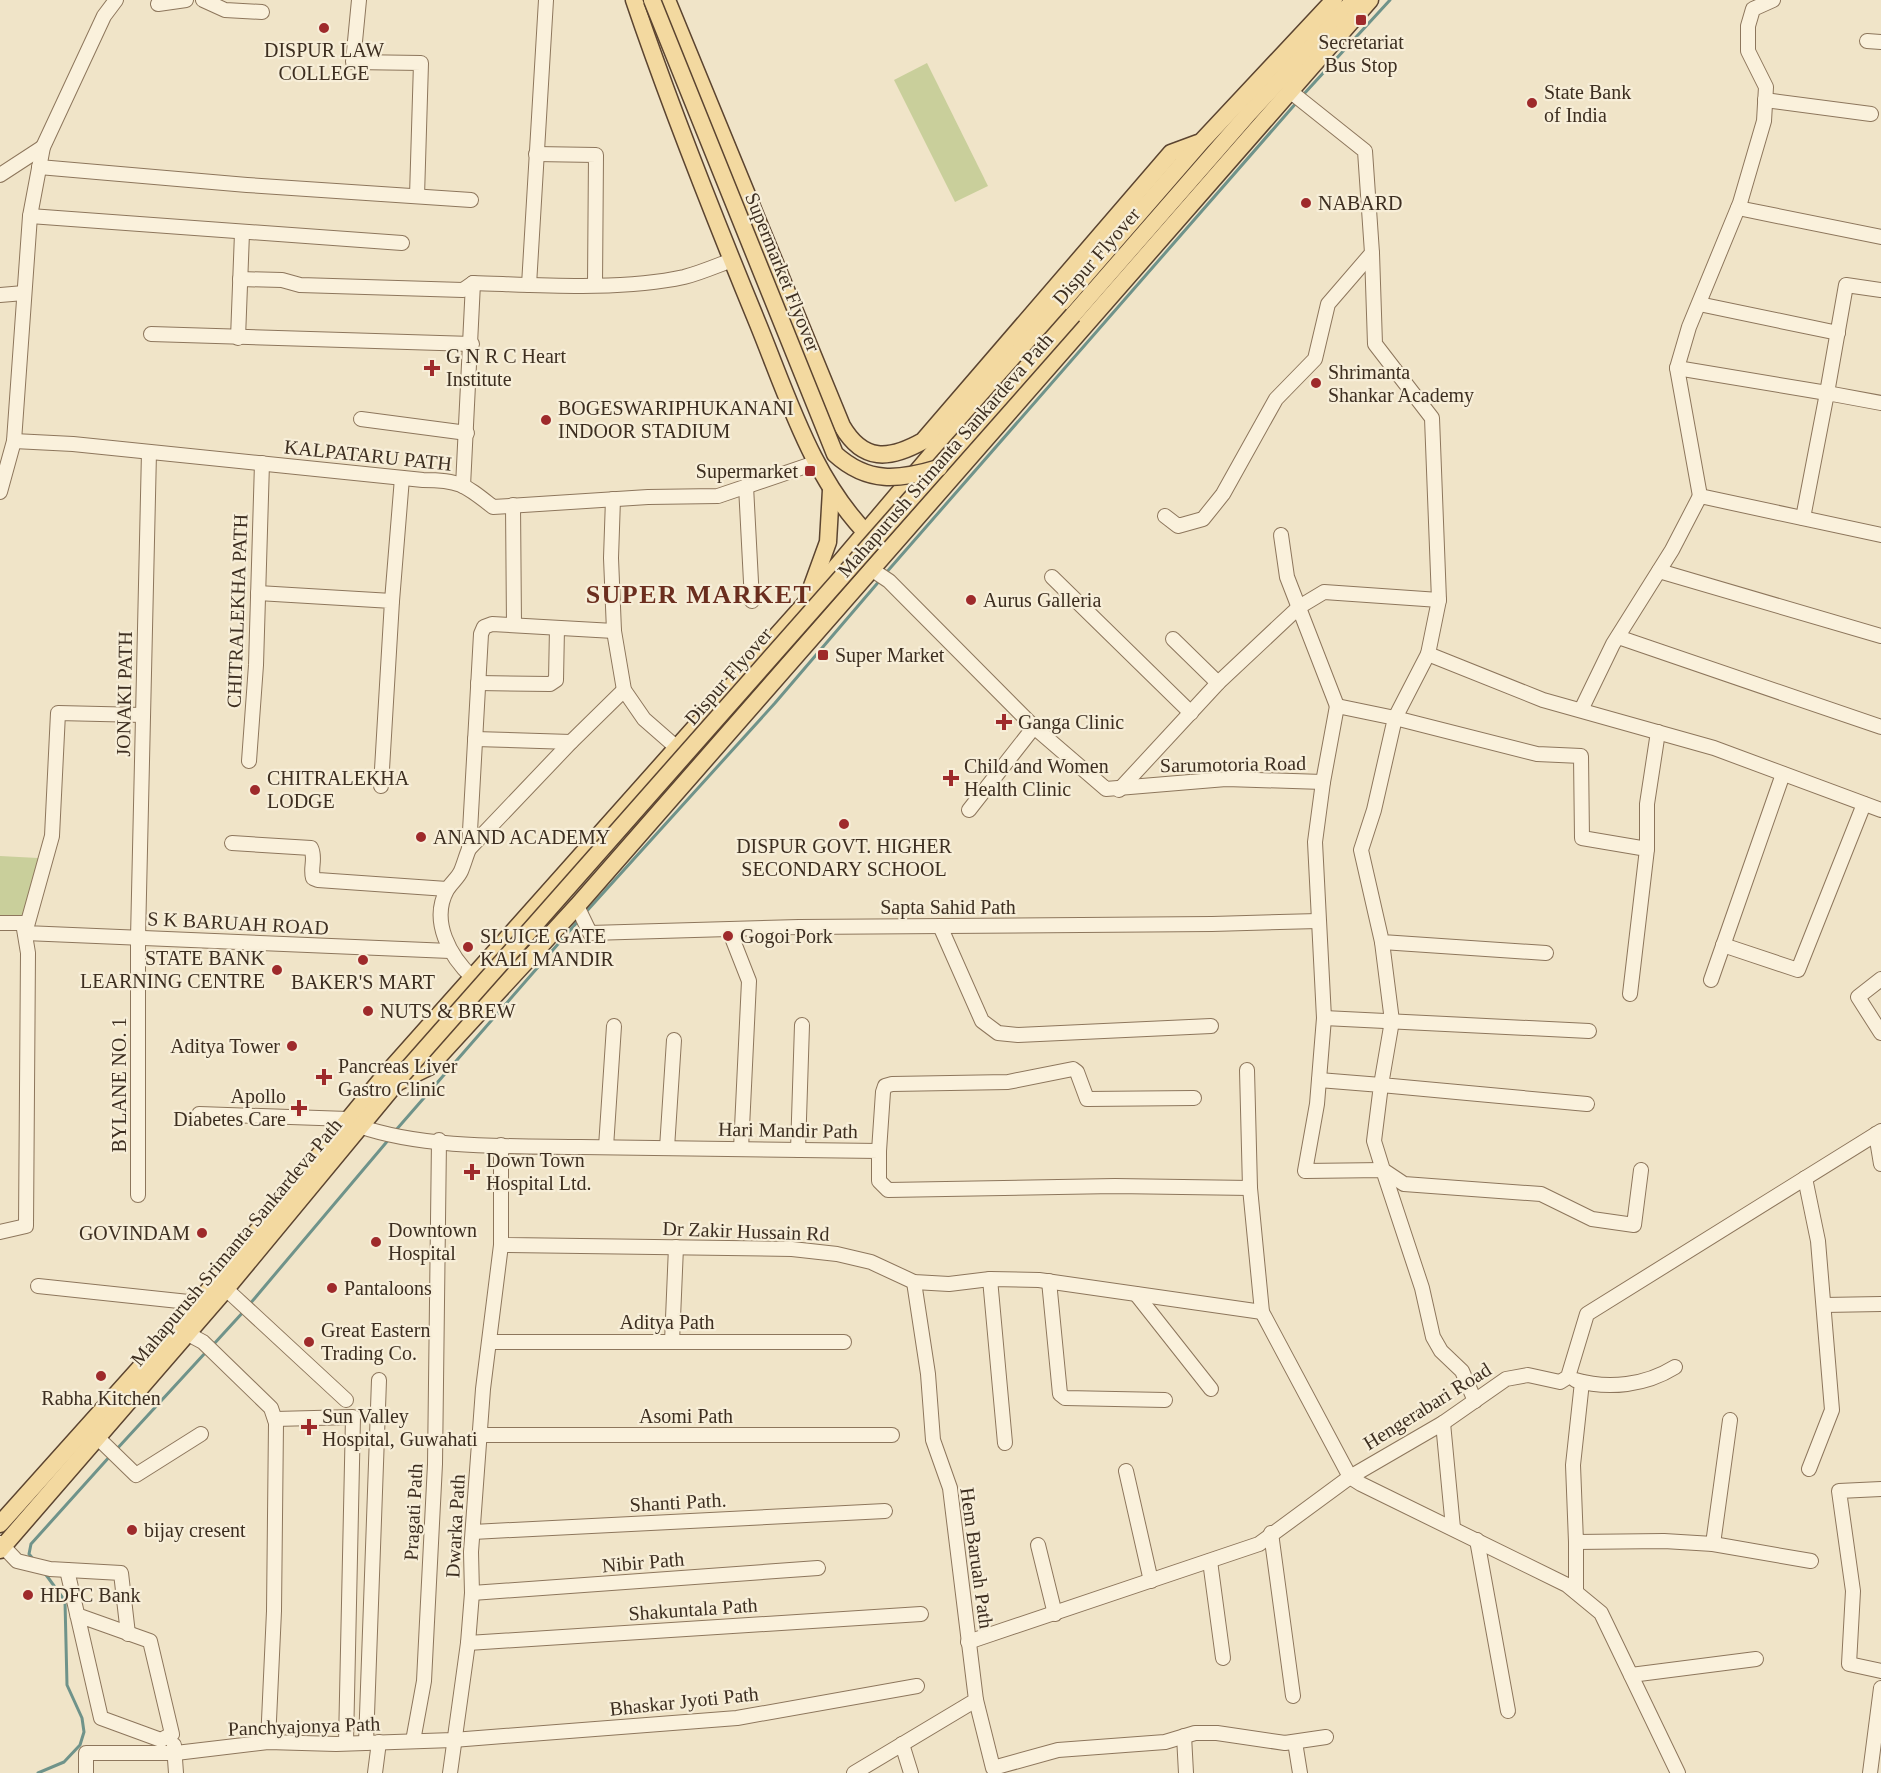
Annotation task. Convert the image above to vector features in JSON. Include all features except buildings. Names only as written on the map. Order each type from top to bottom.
[{"type":"main road","points":[[634,0],[732,260],[815,463],[851,519],[885,553]]},
{"type":"main road","name":"Supermarket Flyover","points":[[652,0],[835,454],[846,463],[877,477],[911,476],[940,468]]},
{"type":"main road","points":[[667,0],[849,438],[869,453],[893,454],[923,441],[1171,153],[1202,141]]},
{"type":"main road","name":"Mahapurush Srimanta Sankardeva Path","points":[[0,1524],[198,1302],[354,1122],[473,978],[803,606],[942,441],[1202,141],[1335,0]]},
{"type":"main road","name":"Dispur Flyover","points":[[399,1078],[940,468],[1249,113],[1354,0]]},
{"type":"main road","name":"Mahapurush Srimanta Sankardeva Path","points":[[1,1547],[109,1448],[188,1335],[354,1122],[399,1078],[429,1067],[581,913],[811,639],[879,574],[885,553],[1297,97],[1370,0]]},
{"type":"main road","points":[[1000,352],[1023,347]]},
{"type":"main road","points":[[942,441],[947,455],[966,462]]},
{"type":"main road","points":[[803,606],[827,550],[831,490]]},
{"type":"main road","points":[[789,621],[803,628],[811,639]]},
{"type":"street","points":[[0,492],[14,441],[30,216],[43,147],[104,16],[116,0]]},
{"type":"street","points":[[159,4],[186,0]]},
{"type":"street","points":[[203,0],[225,10],[262,12]]},
{"type":"street","points":[[359,0],[353,62],[421,63],[417,196]]},
{"type":"street","points":[[530,285],[546,0]]},
{"type":"street","points":[[1581,710],[1617,637],[1659,571],[1700,496],[1677,368],[1699,304],[1738,208],[1764,121],[1766,87],[1748,51],[1748,26],[1753,9],[1773,0]]},
{"type":"street","points":[[1866,41],[1881,42]]},
{"type":"street","points":[[1297,97],[1365,151],[1375,344],[1432,418],[1439,600],[1428,654],[1395,717],[1374,810],[1361,850],[1382,942],[1392,1021],[1374,1141],[1422,1288],[1433,1337],[1441,1351],[1461,1371],[1475,1401]]},
{"type":"street","points":[[1765,100],[1871,114]]},
{"type":"street","points":[[0,175],[43,147]]},
{"type":"street","points":[[536,154],[596,155],[595,284]]},
{"type":"street","points":[[39,166],[471,200]]},
{"type":"street","points":[[1738,208],[1881,237]]},
{"type":"street","points":[[30,216],[402,243]]},
{"type":"street","points":[[238,338],[242,233]]},
{"type":"street","points":[[1165,516],[1178,526],[1203,519],[1223,494],[1276,399],[1315,359],[1328,304],[1372,253]]},
{"type":"street","points":[[240,279],[282,280],[300,285],[463,290],[473,283],[530,285],[638,283],[684,277],[732,260]]},
{"type":"street","points":[[464,486],[473,283]]},
{"type":"street","points":[[1803,518],[1846,285],[1881,290]]},
{"type":"street","points":[[0,295],[24,293]]},
{"type":"street","points":[[1699,304],[1838,333]]},
{"type":"street","points":[[151,334],[472,344]]},
{"type":"street","points":[[1677,368],[1881,403]]},
{"type":"street","points":[[362,419],[467,433]]},
{"type":"street","name":"KALPATARU PATH","points":[[14,441],[74,444],[402,478],[452,480],[493,507],[613,499],[718,496],[815,463]]},
{"type":"street","name":"JONAKI PATH","points":[[138,938],[149,452]]},
{"type":"street","name":"CHITRALEKHA PATH","points":[[249,761],[262,463]]},
{"type":"street","points":[[381,786],[402,478]]},
{"type":"street","points":[[746,486],[752,602]]},
{"type":"street","points":[[1700,496],[1881,535]]},
{"type":"street","points":[[613,499],[611,558],[614,631],[624,690],[644,719],[676,747]]},
{"type":"street","points":[[513,505],[514,625]]},
{"type":"street","points":[[1281,535],[1287,577],[1337,706],[1323,782]]},
{"type":"street","points":[[1659,571],[1881,636]]},
{"type":"street","points":[[879,574],[1034,727],[1100,786],[1119,790],[1218,683],[1299,607],[1324,592],[1439,600]]},
{"type":"street","points":[[1052,577],[1191,712]]},
{"type":"street","points":[[258,593],[392,601]]},
{"type":"street","points":[[473,978],[450,951],[444,935],[441,905],[447,889],[461,873],[469,849],[478,683],[484,627],[514,625],[614,631]]},
{"type":"street","points":[[478,683],[550,684],[556,680],[557,627]]},
{"type":"street","points":[[1617,637],[1881,727]]},
{"type":"street","points":[[1173,639],[1218,683]]},
{"type":"street","points":[[1428,654],[1543,700],[1714,748],[1881,810]]},
{"type":"street","points":[[469,849],[624,690]]},
{"type":"street","points":[[1337,706],[1395,717],[1538,754],[1581,756],[1582,838],[1647,849]]},
{"type":"street","points":[[25,933],[52,836],[58,713],[143,716]]},
{"type":"street","points":[[969,810],[1034,727]]},
{"type":"street","points":[[1630,994],[1647,849],[1647,804],[1658,732]]},
{"type":"street","points":[[475,739],[571,742]]},
{"type":"street","points":[[1711,980],[1784,774]]},
{"type":"street","name":"Sarumotoria Road","points":[[1119,790],[1162,783],[1226,779],[1323,782],[1314,842],[1324,1018],[1320,1080],[1305,1171],[1383,1170]]},
{"type":"street","points":[[1723,945],[1798,970],[1864,804]]},
{"type":"street","points":[[232,843],[311,848],[314,853],[312,874],[313,878],[318,880],[447,889]]},
{"type":"street","name":"Sapta Sahid Path","points":[[581,913],[590,933],[1318,921]]},
{"type":"street","points":[[0,923],[23,923],[28,953],[26,1226],[0,1232]]},
{"type":"street","points":[[940,926],[982,1021],[998,1033],[1018,1035],[1211,1026]]},
{"type":"street","points":[[729,930],[748,981],[741,1149]]},
{"type":"street","name":"S K BARUAH ROAD","points":[[25,933],[450,951]]},
{"type":"street","name":"BYLANE NO. 1","points":[[138,938],[138,1195]]},
{"type":"street","points":[[1382,942],[1546,953]]},
{"type":"street","points":[[1881,979],[1858,997],[1881,1032]]},
{"type":"street","points":[[1324,1018],[1589,1031]]},
{"type":"street","points":[[798,1150],[802,1025]]},
{"type":"street","points":[[606,1147],[614,1026]]},
{"type":"street","points":[[667,1148],[674,1040]]},
{"type":"street","points":[[879,1151],[883,1092],[885,1086],[892,1084],[1008,1082],[1073,1070],[1077,1072],[1087,1099],[1194,1098]]},
{"type":"street","points":[[1247,1070],[1250,1188],[1262,1312],[1350,1477],[1576,1592],[1601,1613],[1678,1773]]},
{"type":"street","points":[[1320,1080],[1587,1104]]},
{"type":"street","name":"Hari Mandir Path","points":[[199,1114],[354,1122],[384,1135],[501,1145],[879,1151],[879,1181],[888,1190],[1250,1188]]},
{"type":"street","points":[[1676,1367],[1648,1382],[1635,1384],[1582,1382],[1568,1377],[1587,1314],[1879,1132],[1881,1164]]},
{"type":"street","name":"Pragati Path","points":[[413,1741],[424,1681],[435,1464],[439,1140]]},
{"type":"street","points":[[501,1145],[501,1245]]},
{"type":"street","points":[[1383,1170],[1404,1184],[1541,1194],[1592,1219],[1634,1224],[1641,1170]]},
{"type":"street","points":[[1805,1179],[1818,1241],[1832,1410],[1809,1469]]},
{"type":"street","name":"Dr Zakir Hussain Rd","points":[[501,1245],[792,1249],[837,1254],[871,1262],[914,1282],[949,1284],[990,1279],[1049,1281],[1262,1312]]},
{"type":"street","name":"Dwarka Path","points":[[450,1773],[468,1643],[479,1435],[501,1245]]},
{"type":"street","points":[[672,1341],[676,1247]]},
{"type":"street","points":[[990,1279],[1005,1443]]},
{"type":"street","points":[[1049,1281],[1060,1394],[1065,1398],[1165,1400]]},
{"type":"street","name":"Hem Baruah Path","points":[[914,1282],[928,1374],[933,1440],[950,1488],[976,1700],[994,1770]]},
{"type":"street","points":[[38,1286],[198,1302]]},
{"type":"street","points":[[226,1289],[346,1400]]},
{"type":"street","points":[[1136,1294],[1210,1389]]},
{"type":"street","points":[[1824,1305],[1881,1304]]},
{"type":"street","points":[[188,1335],[204,1344],[271,1408],[275,1419],[274,1611],[268,1742]]},
{"type":"street","name":"Aditya Path","points":[[490,1341],[844,1342]]},
{"type":"street","name":"Hengerabari Road","points":[[969,1642],[1259,1544],[1350,1477],[1443,1423],[1506,1379],[1528,1375],[1560,1382],[1568,1377]]},
{"type":"street","points":[[375,1773],[373,1743],[379,1380]]},
{"type":"street","points":[[1576,1592],[1573,1465],[1582,1382]]},
{"type":"street","points":[[275,1419],[353,1418],[346,1743]]},
{"type":"street","points":[[1713,1544],[1730,1420]]},
{"type":"street","points":[[1443,1423],[1453,1528]]},
{"type":"street","points":[[109,1448],[136,1475],[201,1434]]},
{"type":"street","name":"Asomi Path","points":[[479,1435],[892,1435]]},
{"type":"street","points":[[1126,1471],[1151,1581]]},
{"type":"street","points":[[1881,1489],[1839,1491],[1852,1591],[1849,1664],[1881,1671]]},
{"type":"street","name":"Shanti Path.","points":[[473,1532],[885,1511]]},
{"type":"street","points":[[1271,1533],[1293,1696]]},
{"type":"street","points":[[1477,1540],[1508,1711]]},
{"type":"street","points":[[1576,1542],[1664,1541],[1713,1544],[1811,1562]]},
{"type":"street","points":[[1038,1545],[1055,1614]]},
{"type":"street","points":[[1,1547],[17,1562],[49,1569],[122,1573],[128,1634]]},
{"type":"street","points":[[1210,1561],[1224,1658]]},
{"type":"street","name":"Nibir Path","points":[[472,1593],[818,1568]]},
{"type":"street","points":[[67,1570],[101,1718],[161,1740],[172,1734]]},
{"type":"street","name":"Shakuntala Path","points":[[468,1643],[921,1614]]},
{"type":"street","points":[[77,1616],[150,1641],[176,1753],[176,1773]]},
{"type":"street","points":[[1631,1675],[1756,1659]]},
{"type":"street","name":"Bhaskar Jyoti Path","points":[[453,1740],[736,1718],[917,1686]]},
{"type":"street","points":[[1870,1773],[1881,1688]]},
{"type":"street","points":[[854,1773],[976,1700]]},
{"type":"street","points":[[994,1770],[1058,1750],[1165,1742],[1195,1733],[1217,1733],[1262,1741],[1295,1742],[1326,1737]]},
{"type":"street","points":[[1184,1736],[1186,1773]]},
{"type":"street","name":"Panchyajonya Path","points":[[86,1773],[86,1753],[176,1753],[268,1742],[373,1743],[453,1740]]},
{"type":"street","points":[[1295,1742],[1300,1773]]},
{"type":"street","points":[[902,1744],[911,1773]]},
{"type":"green space","points":[[927,63],[988,186],[955,202],[894,80]]},
{"type":"green space","points":[[0,856],[38,858],[23,917],[0,916]]},
{"type":"waterway","points":[[1303,95],[1390,0]]},
{"type":"waterway","points":[[885,574],[1297,102]]},
{"type":"waterway","points":[[585,913],[775,703],[881,579]]},
{"type":"waterway","points":[[396,1130],[579,920]]},
{"type":"waterway","points":[[249,1305],[390,1138]]},
{"type":"waterway","points":[[213,1345],[245,1310]]},
{"type":"waterway","points":[[115,1451],[206,1352]]},
{"type":"waterway","points":[[34,1560],[29,1554],[31,1544],[111,1455]]},
{"type":"waterway","points":[[38,1773],[64,1762],[80,1745],[84,1732],[82,1718],[67,1685],[65,1601],[44,1572]]},
{"type":"place","name":"Secretariat Bus Stop","points":[[1361,20]]},
{"type":"place","name":"DISPUR LAW COLLEGE","points":[[324,28]]},
{"type":"place","name":"State Bank of India","points":[[1532,103]]},
{"type":"place","name":"NABARD","points":[[1306,203]]},
{"type":"place","name":"G N R C Heart Institute","points":[[432,368]]},
{"type":"place","name":"Shrimanta Shankar Academy","points":[[1316,383]]},
{"type":"place","name":"BOGESWARIPHUKANANI INDOOR STADIUM","points":[[546,420]]},
{"type":"place","name":"Supermarket","points":[[810,471]]},
{"type":"place","name":"Aurus Galleria","points":[[971,600]]},
{"type":"place","name":"Super Market","points":[[823,655]]},
{"type":"place","name":"Ganga Clinic","points":[[1004,722]]},
{"type":"place","name":"Child and Women Health Clinic","points":[[951,778]]},
{"type":"place","name":"CHITRALEKHA LODGE","points":[[255,790]]},
{"type":"place","name":"DISPUR GOVT. HIGHER SECONDARY SCHOOL","points":[[844,824]]},
{"type":"place","name":"ANAND ACADEMY","points":[[421,837]]},
{"type":"place","name":"Gogoi Pork","points":[[728,936]]},
{"type":"place","name":"SLUICE GATE KALI MANDIR","points":[[468,947]]},
{"type":"place","name":"BAKER'S MART","points":[[363,960]]},
{"type":"place","name":"STATE BANK LEARNING CENTRE","points":[[277,970]]},
{"type":"place","name":"NUTS & BREW","points":[[368,1011]]},
{"type":"place","name":"Aditya Tower","points":[[292,1046]]},
{"type":"place","name":"Pancreas Liver Gastro Clinic","points":[[324,1077]]},
{"type":"place","name":"Apollo Diabetes Care","points":[[299,1108]]},
{"type":"place","name":"Down Town Hospital Ltd.","points":[[472,1172]]},
{"type":"place","name":"GOVINDAM","points":[[202,1233]]},
{"type":"place","name":"Downtown Hospital","points":[[376,1242]]},
{"type":"place","name":"Pantaloons","points":[[332,1288]]},
{"type":"place","name":"Great Eastern Trading Co.","points":[[309,1342]]},
{"type":"place","name":"Rabha Kitchen","points":[[101,1376]]},
{"type":"place","name":"Sun Valley Hospital, Guwahati","points":[[309,1427]]},
{"type":"place","name":"bijay cresent","points":[[132,1530]]},
{"type":"place","name":"HDFC Bank","points":[[28,1595]]},
{"type":"district","name":"SUPER MARKET","points":[[699,594]]}]
